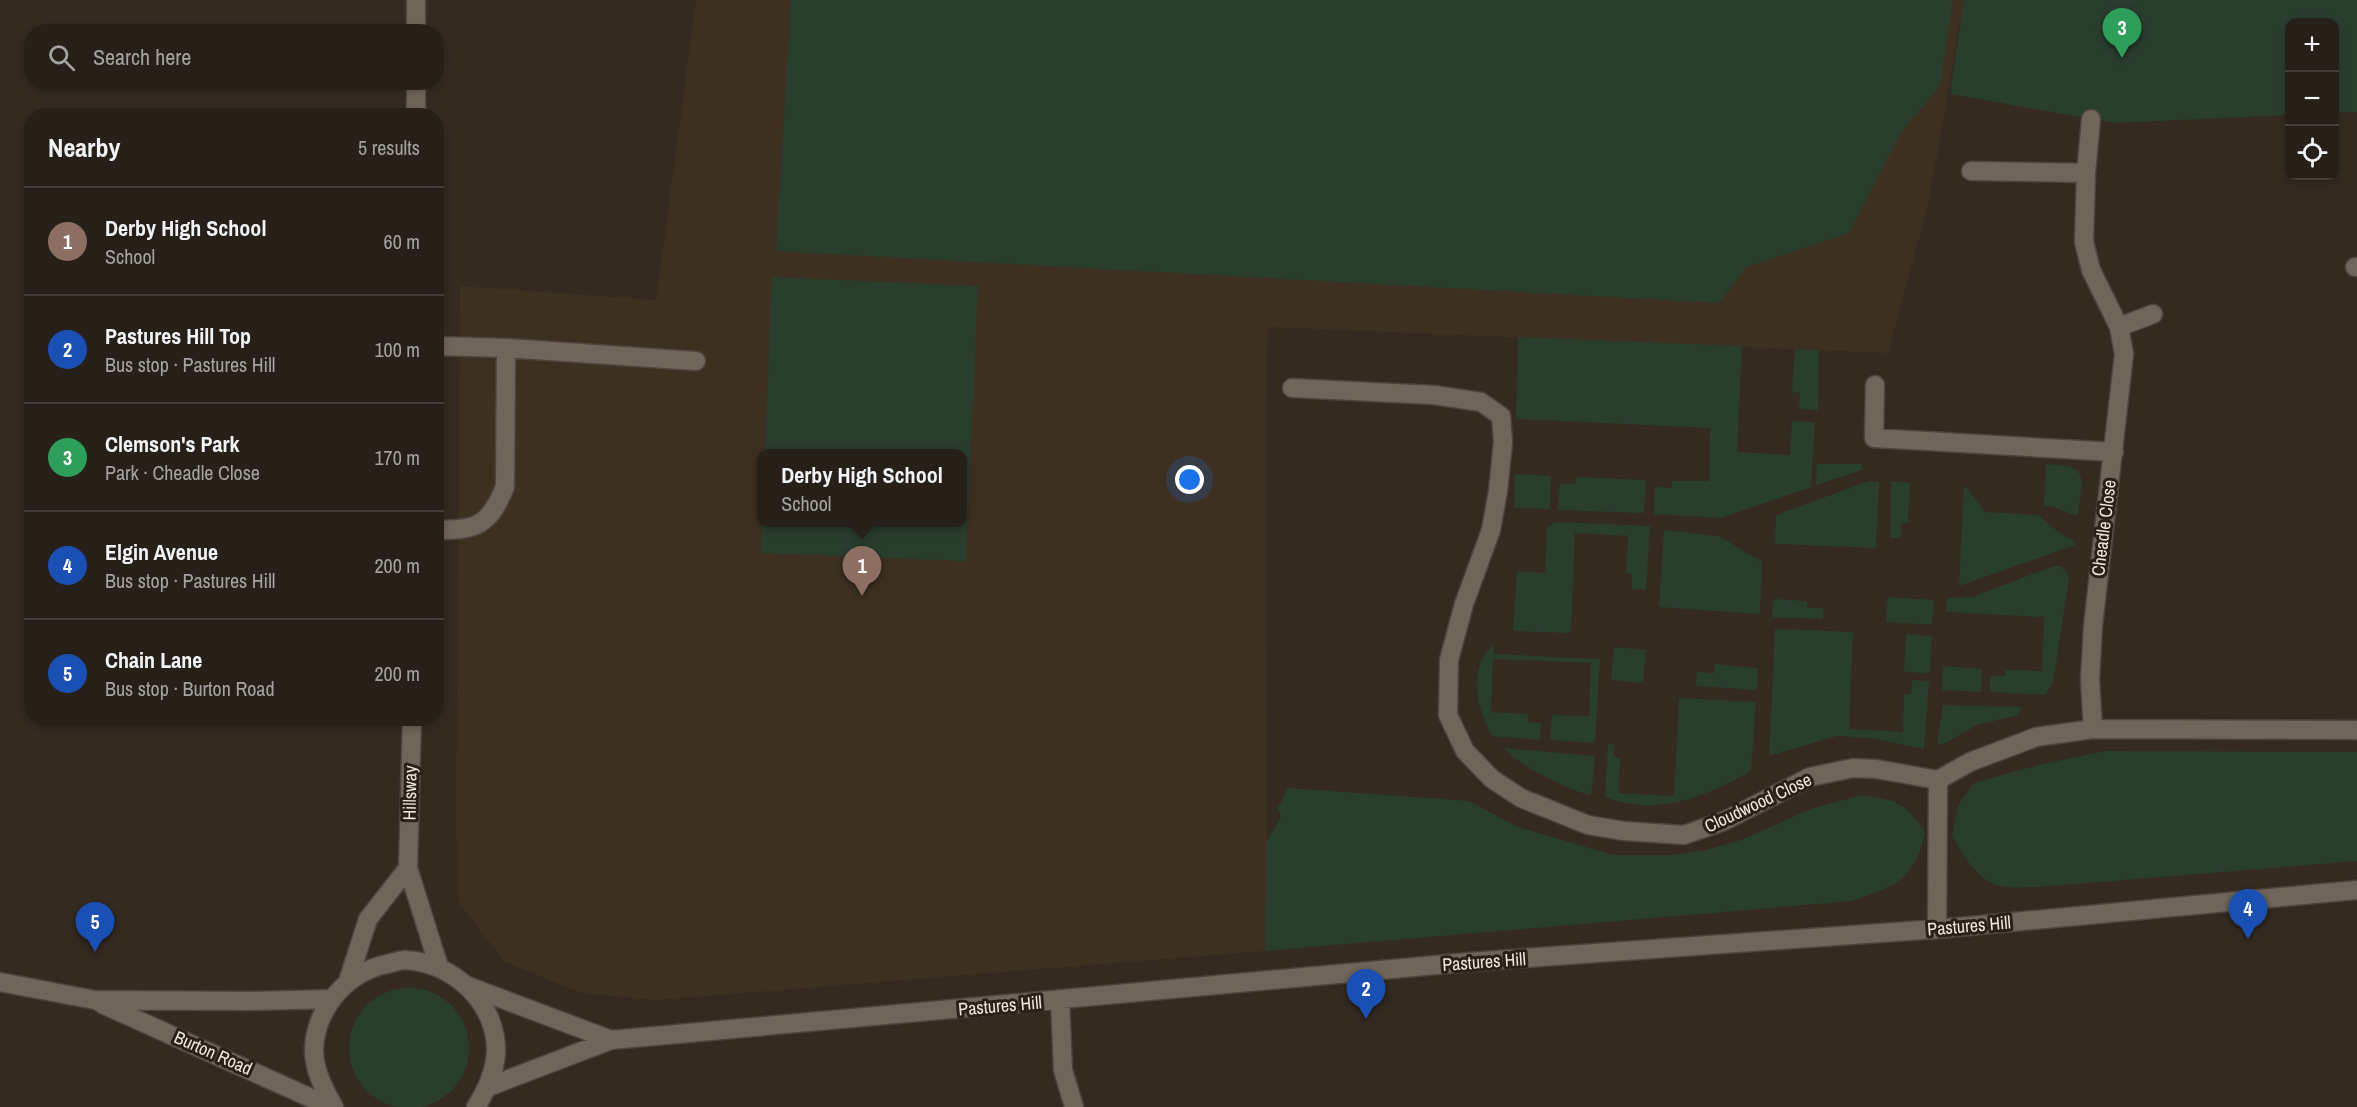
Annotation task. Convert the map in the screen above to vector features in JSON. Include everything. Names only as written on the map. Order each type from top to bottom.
[{"type":"street","points":[[416,0],[416,24]]},
{"type":"street","points":[[416,90],[416,108]]},
{"type":"street","name":"Cheadle Close","points":[[2091,119],[2086,173],[2084,242],[2091,270],[2119,327],[2124,354],[2093,626],[2090,680],[2093,729]]},
{"type":"street","points":[[1971,171],[2086,173]]},
{"type":"street","points":[[2119,327],[2153,314]]},
{"type":"street","points":[[444,346],[506,348],[696,361]]},
{"type":"street","points":[[444,530],[459,530],[483,522],[496,508],[505,487],[506,348]]},
{"type":"street","points":[[1875,385],[1874,438],[2114,452]]},
{"type":"street","name":"Cloudwood Close","points":[[1292,388],[1434,395],[1480,402],[1500,416],[1503,442],[1493,520],[1464,604],[1449,660],[1448,715],[1465,752],[1492,779],[1521,798],[1553,813],[1588,825],[1624,831],[1684,835],[1724,821],[1810,777],[1853,768],[1876,769],[1938,780]]},
{"type":"street","name":"Hillsway","points":[[412,726],[408,868],[439,967]]},
{"type":"street","points":[[1936,929],[1938,780],[1970,762],[2036,737],[2093,729],[2357,730]]},
{"type":"street","points":[[348,981],[368,920],[408,868]]},
{"type":"street","name":"Pastures Hill","points":[[488,1087],[611,1040],[1469,962],[1936,929],[2357,890]]},
{"type":"street","points":[[333,1107],[319,1080],[314,1047],[322,1015],[348,981],[370,967],[405,960],[439,967],[468,986],[489,1016],[496,1052],[488,1087],[476,1107]]},
{"type":"street","name":"Burton Road","points":[[0,982],[95,1000],[332,999]]},
{"type":"street","name":"Pastures Hill","points":[[468,986],[611,1040]]},
{"type":"street","name":"Burton Road","points":[[95,1000],[333,1107]]},
{"type":"street","points":[[1060,1000],[1063,1070],[1074,1107]]},
{"type":"shaded area","points":[[696,0],[1964,0],[1929,201],[1888,353],[1268,327],[1265,440],[1267,840],[1265,951],[656,1000],[580,993],[504,961],[458,902],[456,819],[460,286],[656,300]]},
{"type":"green space","points":[[791,0],[1953,0],[1940,86],[1902,131],[1849,233],[1747,267],[1719,303],[776,251]]},
{"type":"green space","points":[[1964,0],[2357,0],[2357,112],[2339,113],[2339,18],[2285,18],[2285,115],[2115,123],[1950,94]]},
{"type":"green space","points":[[772,277],[978,286],[966,561],[761,553],[762,527],[967,527],[967,449],[765,449]]},
{"type":"green space","points":[[1518,337],[1742,346],[1737,452],[1790,455],[1792,421],[1815,422],[1811,487],[1721,518],[1654,514],[1655,487],[1672,488],[1672,481],[1709,481],[1710,428],[1516,419]]},
{"type":"green space","points":[[1795,349],[1819,350],[1818,410],[1799,409],[1800,393],[1792,392]]},
{"type":"green space","points":[[1817,464],[1862,464],[1862,470],[1816,485]]},
{"type":"green space","points":[[2046,464],[2069,466],[2078,470],[2082,481],[2078,515],[2044,505]]},
{"type":"green space","points":[[1515,474],[1551,476],[1550,509],[1514,508]]},
{"type":"green space","points":[[1576,477],[1646,480],[1644,513],[1558,510],[1560,484],[1576,484]]},
{"type":"green space","points":[[1869,481],[1879,482],[1876,548],[1775,544],[1776,515]]},
{"type":"green space","points":[[1891,481],[1910,483],[1908,523],[1901,523],[1901,538],[1890,538]]},
{"type":"green space","points":[[1964,485],[1986,512],[2038,515],[2075,542],[2075,545],[1959,586]]},
{"type":"green space","points":[[1555,522],[1650,526],[1646,590],[1632,589],[1632,574],[1626,573],[1628,536],[1575,533],[1571,633],[1513,631],[1517,571],[1545,573],[1547,528]]},
{"type":"green space","points":[[1664,530],[1719,536],[1762,562],[1760,614],[1659,607]]},
{"type":"green space","points":[[2054,566],[2061,566],[2069,579],[2053,682],[2045,695],[1990,692],[1990,676],[2005,676],[2006,670],[2042,671],[2044,617],[1946,612],[1947,598],[1972,597]]},
{"type":"green space","points":[[1888,597],[1934,600],[1932,625],[1886,622]]},
{"type":"green space","points":[[1773,599],[1807,601],[1807,608],[1823,608],[1823,619],[1772,617]]},
{"type":"green space","points":[[1775,629],[1853,632],[1849,729],[1903,732],[1904,694],[1911,694],[1912,680],[1929,681],[1924,749],[1871,738],[1837,736],[1769,756]]},
{"type":"green space","points":[[1906,634],[1932,636],[1930,673],[1904,672]]},
{"type":"green space","points":[[1493,645],[1494,654],[1600,659],[1595,743],[1550,740],[1552,715],[1589,716],[1591,663],[1493,659],[1491,712],[1528,714],[1528,722],[1541,723],[1540,740],[1492,736],[1482,713],[1477,678],[1479,666]]},
{"type":"green space","points":[[1614,647],[1646,650],[1643,683],[1611,680]]},
{"type":"green space","points":[[1715,664],[1758,668],[1757,690],[1696,686],[1697,672],[1714,673]]},
{"type":"green space","points":[[1943,666],[1982,669],[1981,692],[1942,690]]},
{"type":"green space","points":[[1679,698],[1756,702],[1751,771],[1716,789],[1680,801],[1643,805],[1624,803],[1605,797],[1608,744],[1615,745],[1614,757],[1620,758],[1619,793],[1674,796]]},
{"type":"green space","points":[[1943,705],[2021,707],[2019,715],[1977,725],[1937,745]]},
{"type":"green space","points":[[1503,748],[1595,756],[1591,796],[1544,776],[1523,764]]},
{"type":"green space","points":[[2105,751],[2357,752],[2357,861],[2029,887],[1996,885],[1976,871],[1952,836],[1958,805],[1974,783],[2038,765]]},
{"type":"green space","points":[[1288,788],[1469,801],[1518,827],[1613,855],[1674,855],[1706,850],[1741,840],[1811,809],[1861,795],[1893,801],[1905,808],[1918,821],[1925,833],[1915,862],[1900,880],[1880,891],[1852,901],[1265,951],[1267,840],[1281,818],[1278,808]]},
{"type":"green space","points":[[409,988],[432,993],[451,1006],[464,1025],[469,1048],[464,1071],[451,1090],[432,1103],[409,1108],[386,1103],[367,1090],[354,1071],[349,1048],[354,1025],[367,1006],[386,993]]},
{"type":"place","name":"Clemson's Park","points":[[2122,58]]},
{"type":"place","name":"Derby High School","points":[[862,596]]},
{"type":"place","name":"Elgin Avenue","points":[[2248,939]]},
{"type":"place","name":"Chain Lane","points":[[95,952]]},
{"type":"place","name":"Pastures Hill Top","points":[[1366,1019]]}]
